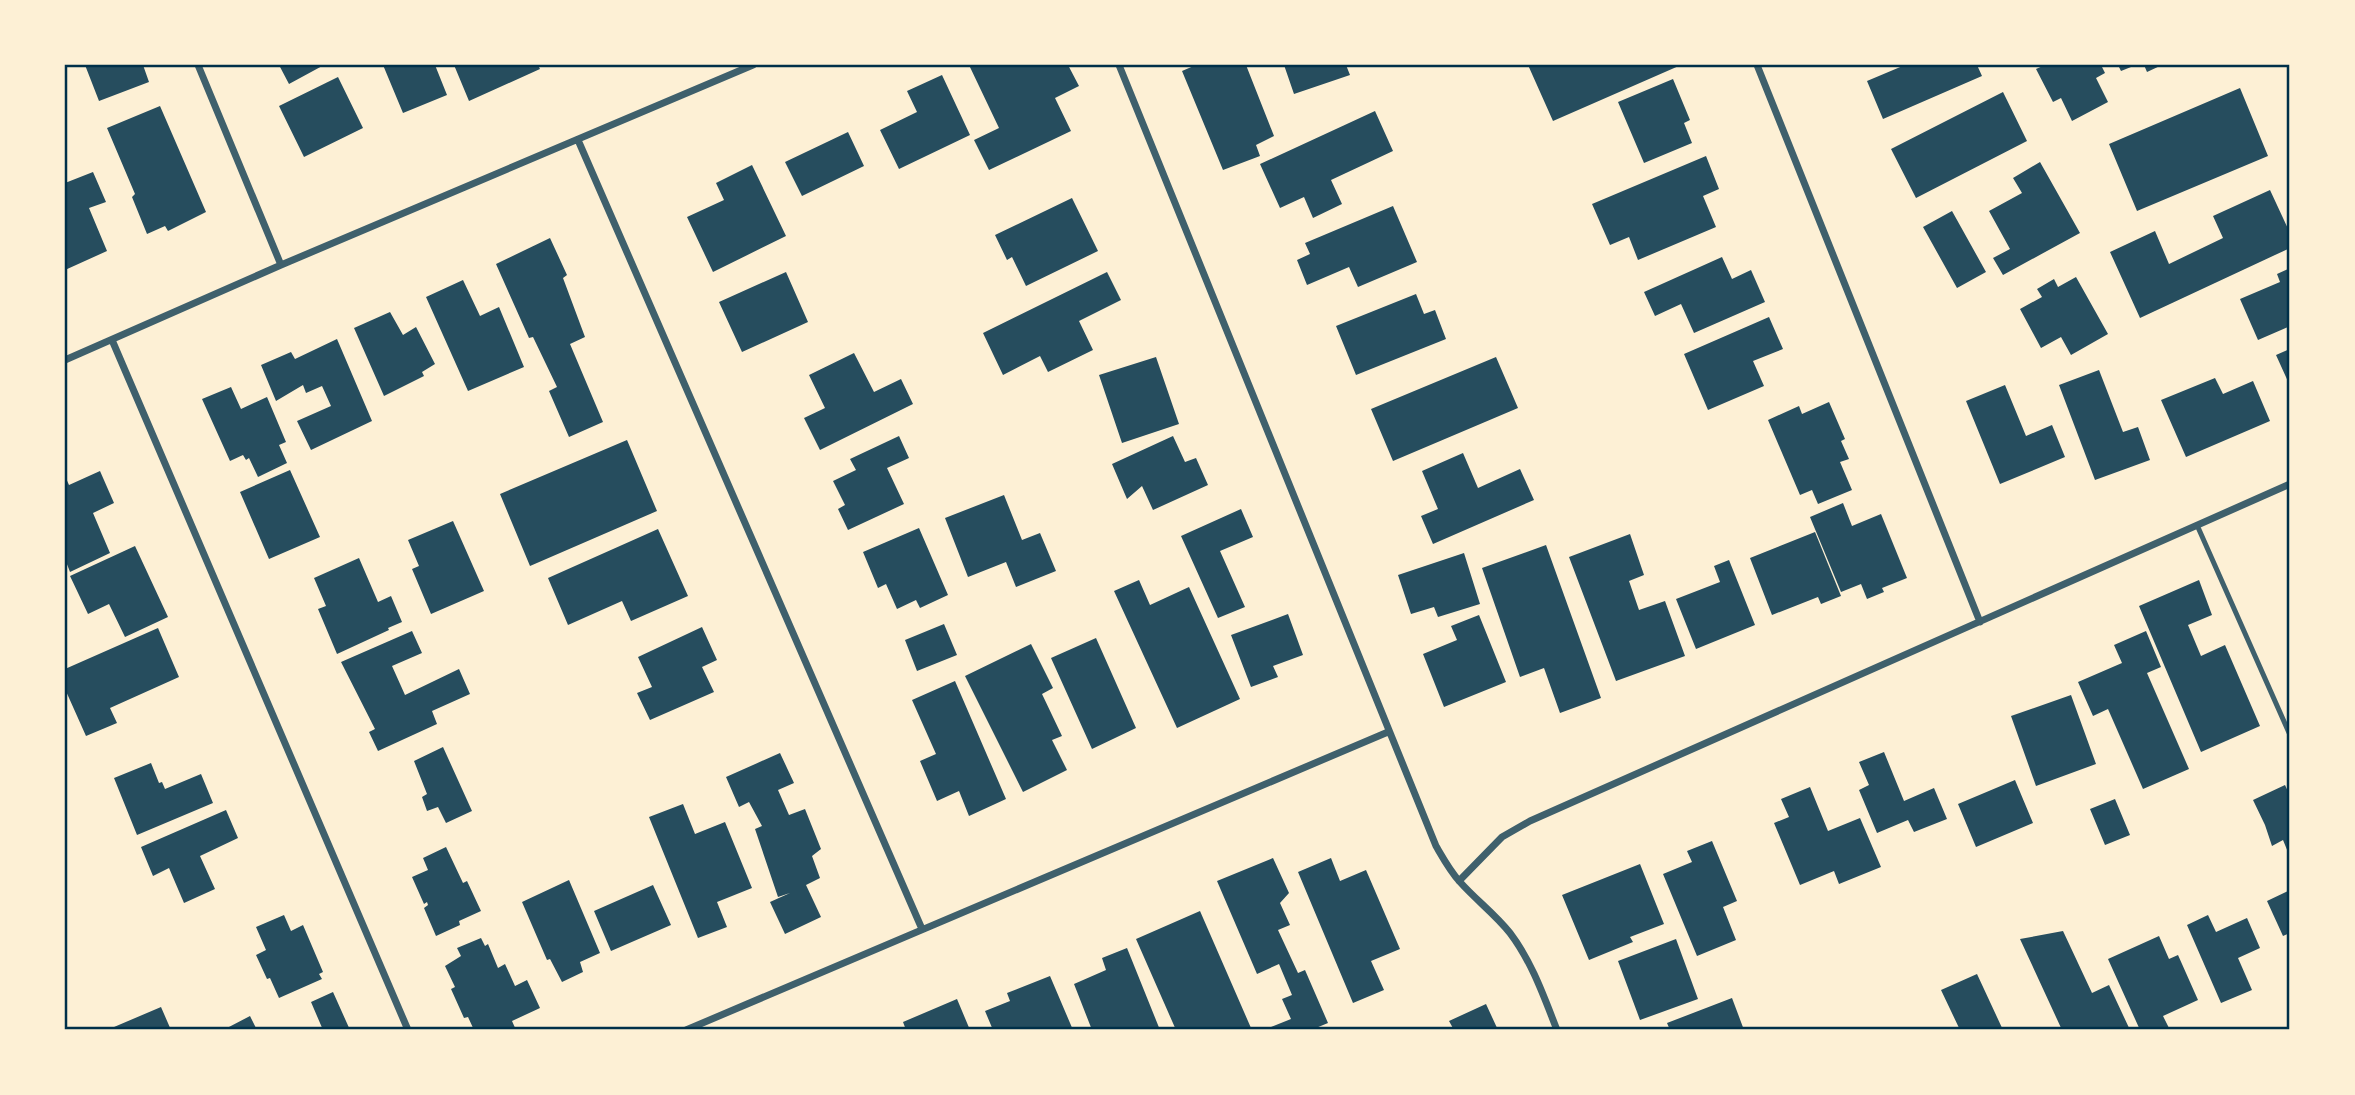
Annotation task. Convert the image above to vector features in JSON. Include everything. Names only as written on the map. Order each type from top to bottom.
[{"type":"street","points":[[198,65],[281,265]]},
{"type":"street","points":[[65,360],[281,265],[753,65]]},
{"type":"street","points":[[1119,65],[1436,846],[1459,881],[1492,912],[1516,942],[1535,975],[1558,1030]]},
{"type":"street","points":[[1757,65],[1980,622]]},
{"type":"street","points":[[578,140],[922,929]]},
{"type":"street","points":[[112,340],[408,1030]]},
{"type":"street","points":[[1459,881],[1496,842],[1530,821],[2290,484]]},
{"type":"street","points":[[686,1030],[1388,732]]},
{"type":"lane","points":[[2197,525],[2290,735]]},
{"type":"building","points":[[85,65],[143,65],[149,82],[99,101]]},
{"type":"building","points":[[279,65],[324,65],[289,84]]},
{"type":"building","points":[[383,65],[435,65],[447,95],[403,113]]},
{"type":"building","points":[[454,65],[538,65],[540,69],[469,101]]},
{"type":"building","points":[[969,65],[1068,65],[1079,86],[1055,98],[1071,131],[989,170],[974,140],[999,128]]},
{"type":"building","points":[[1196,65],[1246,65],[1274,136],[1256,145],[1260,156],[1223,170],[1182,71]]},
{"type":"building","points":[[1284,65],[1346,65],[1350,75],[1294,94]]},
{"type":"building","points":[[1528,65],[1681,65],[1553,121]]},
{"type":"building","points":[[1905,65],[1977,65],[1982,76],[1883,119],[1867,81]]},
{"type":"building","points":[[2045,65],[2101,65],[2105,73],[2096,78],[2108,102],[2072,121],[2061,98],[2053,102],[2036,69]]},
{"type":"building","points":[[2118,65],[2136,65],[2121,71]]},
{"type":"building","points":[[2144,65],[2162,65],[2147,72]]},
{"type":"building","points":[[942,75],[970,135],[899,169],[880,130],[917,112],[907,91]]},
{"type":"building","points":[[338,77],[363,128],[304,157],[279,106]]},
{"type":"building","points":[[1673,79],[1690,120],[1684,123],[1692,143],[1644,163],[1618,102]]},
{"type":"building","points":[[2240,88],[2268,156],[2137,211],[2109,144]]},
{"type":"building","points":[[2003,92],[2027,141],[1916,198],[1891,149]]},
{"type":"building","points":[[160,106],[206,212],[168,231],[165,226],[147,234],[132,197],[135,194],[107,128]]},
{"type":"building","points":[[1375,111],[1393,151],[1331,180],[1342,204],[1313,218],[1304,197],[1280,208],[1260,164]]},
{"type":"building","points":[[848,132],[864,166],[802,196],[785,162]]},
{"type":"building","points":[[1706,156],[1719,189],[1703,196],[1716,227],[1638,260],[1629,237],[1610,245],[1592,204]]},
{"type":"building","points":[[2040,162],[2080,233],[2003,275],[1993,258],[2010,249],[1989,211],[2022,193],[2013,178]]},
{"type":"building","points":[[752,165],[786,236],[713,272],[687,217],[724,200],[716,183]]},
{"type":"building","points":[[93,172],[106,202],[89,208],[107,251],[65,270],[65,183]]},
{"type":"building","points":[[2270,190],[2290,233],[2290,248],[2140,318],[2110,252],[2155,231],[2169,264],[2223,238],[2213,216]]},
{"type":"building","points":[[1072,198],[1098,251],[1026,286],[1012,257],[1007,260],[995,235]]},
{"type":"building","points":[[1393,206],[1417,262],[1358,287],[1349,267],[1307,285],[1297,260],[1310,254],[1305,243]]},
{"type":"building","points":[[1952,211],[1986,272],[1957,288],[1923,227]]},
{"type":"building","points":[[550,238],[567,275],[563,278],[585,337],[570,344],[603,422],[569,437],[549,391],[557,387],[533,337],[529,338],[496,264]]},
{"type":"building","points":[[1722,257],[1732,279],[1751,270],[1765,302],[1694,333],[1681,304],[1655,316],[1644,292]]},
{"type":"building","points":[[2290,268],[2290,326],[2258,340],[2240,299],[2280,282],[2277,274]]},
{"type":"building","points":[[786,272],[808,322],[742,352],[719,302]]},
{"type":"building","points":[[1107,272],[1121,300],[1079,321],[1093,350],[1048,372],[1040,356],[1003,375],[983,333]]},
{"type":"building","points":[[2076,277],[2108,334],[2071,355],[2061,337],[2041,348],[2020,309],[2042,297],[2037,289],[2054,279],[2058,287]]},
{"type":"building","points":[[463,280],[480,316],[499,307],[524,367],[468,391],[426,297]]},
{"type":"building","points":[[1416,294],[1424,314],[1435,310],[1446,339],[1356,375],[1336,326]]},
{"type":"building","points":[[390,312],[403,335],[416,327],[435,364],[422,372],[424,376],[384,396],[354,328]]},
{"type":"building","points":[[1769,317],[1783,349],[1753,361],[1764,386],[1708,410],[1684,354]]},
{"type":"building","points":[[337,339],[372,421],[311,450],[297,421],[331,406],[322,386],[306,393],[303,385],[276,401],[261,365],[291,352],[295,359]]},
{"type":"building","points":[[2290,349],[2290,386],[2276,355]]},
{"type":"building","points":[[854,353],[874,392],[901,379],[913,404],[820,450],[804,418],[825,408],[809,375]]},
{"type":"building","points":[[1156,357],[1179,424],[1122,443],[1099,375]]},
{"type":"building","points":[[1496,357],[1518,408],[1393,461],[1371,409]]},
{"type":"building","points":[[2099,370],[2123,432],[2138,427],[2150,460],[2095,480],[2059,385]]},
{"type":"building","points":[[2215,378],[2223,394],[2253,381],[2270,421],[2186,457],[2161,400]]},
{"type":"building","points":[[2005,385],[2026,436],[2052,425],[2065,457],[2000,484],[1966,401]]},
{"type":"building","points":[[231,387],[241,409],[267,397],[286,442],[279,445],[287,463],[258,477],[249,458],[246,460],[243,455],[230,461],[202,399]]},
{"type":"building","points":[[1829,402],[1845,439],[1841,441],[1849,459],[1840,462],[1852,490],[1818,504],[1812,490],[1800,495],[1768,420],[1799,406],[1802,414]]},
{"type":"building","points":[[899,436],[909,458],[887,468],[904,504],[848,530],[838,509],[845,505],[833,481],[856,470],[850,459]]},
{"type":"building","points":[[1173,436],[1185,462],[1196,458],[1208,485],[1153,510],[1142,486],[1127,499],[1112,464]]},
{"type":"building","points":[[627,440],[657,511],[530,566],[500,494]]},
{"type":"building","points":[[1463,453],[1478,488],[1520,469],[1534,500],[1433,544],[1421,516],[1438,509],[1422,471]]},
{"type":"building","points":[[290,470],[320,537],[269,559],[240,492]]},
{"type":"building","points":[[100,471],[114,503],[93,513],[110,553],[70,572],[65,559],[65,476],[69,485]]},
{"type":"building","points":[[1004,495],[1022,540],[1040,533],[1056,571],[1016,587],[1006,562],[968,577],[945,518]]},
{"type":"building","points":[[1843,503],[1852,526],[1881,514],[1907,578],[1882,588],[1884,592],[1867,599],[1861,584],[1841,592],[1810,517]]},
{"type":"building","points":[[1241,509],[1253,537],[1220,551],[1245,607],[1218,618],[1181,536]]},
{"type":"building","points":[[453,521],[484,591],[431,614],[412,569],[419,566],[408,540]]},
{"type":"building","points":[[919,528],[948,595],[920,608],[916,600],[897,609],[886,584],[878,588],[863,552]]},
{"type":"building","points":[[658,529],[688,596],[631,621],[622,601],[568,625],[548,578]]},
{"type":"building","points":[[1815,532],[1841,596],[1821,604],[1818,597],[1772,615],[1750,558]]},
{"type":"building","points":[[1630,534],[1644,575],[1629,581],[1639,610],[1665,601],[1685,656],[1616,681],[1569,557]]},
{"type":"building","points":[[1546,545],[1601,698],[1560,713],[1544,668],[1520,677],[1482,568]]},
{"type":"building","points":[[135,546],[168,617],[125,637],[109,604],[88,614],[70,576]]},
{"type":"building","points":[[1464,553],[1480,604],[1438,617],[1434,607],[1411,614],[1398,575]]},
{"type":"building","points":[[359,558],[378,602],[391,596],[402,622],[337,654],[318,609],[326,606],[314,578]]},
{"type":"building","points":[[1729,560],[1755,625],[1696,649],[1676,599],[1720,582],[1714,566]]},
{"type":"building","points":[[1139,580],[1150,605],[1189,587],[1240,699],[1177,728],[1114,591]]},
{"type":"building","points":[[2199,580],[2212,615],[2188,625],[2201,656],[2225,645],[2260,726],[2201,752],[2139,606]]},
{"type":"building","points":[[1288,614],[1303,655],[1273,666],[1278,677],[1251,687],[1231,635]]},
{"type":"building","points":[[1479,615],[1506,682],[1444,707],[1423,654],[1457,640],[1451,626]]},
{"type":"building","points":[[944,624],[957,655],[917,671],[905,640]]},
{"type":"building","points":[[702,627],[717,660],[702,667],[714,692],[650,720],[637,693],[652,687],[638,657]]},
{"type":"building","points":[[158,628],[179,677],[110,708],[117,723],[86,736],[65,689],[65,669]]},
{"type":"building","points":[[412,631],[422,653],[392,666],[405,695],[459,669],[470,694],[432,711],[437,724],[378,751],[369,732],[375,729],[341,662]]},
{"type":"building","points":[[2146,631],[2161,667],[2147,673],[2189,769],[2143,789],[2108,709],[2093,716],[2078,682],[2122,663],[2114,645]]},
{"type":"building","points":[[1096,638],[1136,728],[1092,749],[1051,658]]},
{"type":"building","points":[[1031,644],[1053,688],[1042,694],[1062,736],[1052,740],[1067,770],[1023,792],[965,676]]},
{"type":"building","points":[[955,681],[1006,799],[969,816],[959,791],[937,801],[920,761],[936,754],[912,700]]},
{"type":"building","points":[[2071,695],[2096,764],[2036,786],[2011,716]]},
{"type":"building","points":[[443,747],[472,811],[446,823],[438,807],[427,811],[422,797],[427,794],[414,761]]},
{"type":"building","points":[[1884,752],[1904,801],[1934,788],[1947,819],[1914,832],[1908,820],[1877,833],[1859,790],[1869,785],[1859,762]]},
{"type":"building","points":[[780,753],[794,783],[778,790],[789,815],[805,809],[821,849],[812,856],[820,878],[806,885],[821,917],[785,934],[770,902],[790,893],[778,897],[755,829],[762,826],[749,802],[739,807],[726,777]]},
{"type":"building","points":[[151,763],[159,783],[162,782],[165,789],[201,774],[213,803],[137,835],[114,778]]},
{"type":"building","points":[[2015,780],[2033,823],[1976,847],[1958,804]]},
{"type":"building","points":[[2285,785],[2290,796],[2290,857],[2283,840],[2272,846],[2253,800]]},
{"type":"building","points":[[1810,787],[1828,831],[1860,818],[1881,867],[1839,884],[1834,871],[1800,885],[1774,823],[1789,817],[1781,799]]},
{"type":"building","points":[[2115,799],[2130,835],[2105,845],[2090,809]]},
{"type":"building","points":[[683,804],[695,834],[725,822],[752,888],[717,902],[727,927],[698,938],[649,817]]},
{"type":"building","points":[[226,810],[238,838],[200,856],[215,889],[184,903],[169,868],[153,876],[141,847]]},
{"type":"building","points":[[1712,841],[1737,901],[1723,907],[1736,940],[1697,956],[1663,874],[1692,862],[1687,851]]},
{"type":"building","points":[[446,847],[463,883],[467,881],[481,911],[436,936],[424,908],[428,905],[427,902],[424,904],[412,877],[428,870],[423,858]]},
{"type":"building","points":[[1273,858],[1289,893],[1280,903],[1290,925],[1278,930],[1298,973],[1305,970],[1328,1023],[1311,1030],[1273,1030],[1271,1027],[1291,1019],[1282,999],[1292,995],[1279,964],[1257,974],[1217,881]]},
{"type":"building","points":[[1331,858],[1340,881],[1366,870],[1400,949],[1371,961],[1384,990],[1353,1003],[1298,872]]},
{"type":"building","points":[[1640,864],[1664,924],[1630,937],[1633,942],[1589,960],[1562,895]]},
{"type":"building","points":[[569,880],[600,953],[580,962],[583,972],[562,982],[550,959],[547,960],[522,902]]},
{"type":"building","points":[[653,885],[671,925],[611,951],[594,911]]},
{"type":"building","points":[[2290,890],[2290,933],[2283,936],[2267,901]]},
{"type":"building","points":[[1200,911],[1251,1028],[1176,1030],[1136,939]]},
{"type":"building","points":[[284,915],[291,931],[303,925],[323,972],[319,974],[322,979],[279,998],[256,955],[266,950],[256,927]]},
{"type":"building","points":[[2208,915],[2216,932],[2247,918],[2260,948],[2238,958],[2252,990],[2221,1003],[2187,925]]},
{"type":"building","points":[[2063,931],[2092,993],[2109,985],[2130,1030],[2062,1030],[2020,939]]},
{"type":"building","points":[[2159,936],[2169,959],[2178,955],[2198,1000],[2163,1016],[2170,1030],[2140,1030],[2108,959]]},
{"type":"building","points":[[481,938],[485,946],[488,944],[498,968],[505,964],[515,986],[527,980],[540,1008],[512,1021],[516,1030],[474,1030],[468,1017],[464,1018],[451,989],[455,987],[445,966],[461,956],[457,948]]},
{"type":"building","points":[[1676,939],[1698,999],[1640,1020],[1618,961]]},
{"type":"building","points":[[1127,948],[1160,1030],[1092,1030],[1074,984],[1106,970],[1102,958]]},
{"type":"building","points":[[1977,974],[2003,1030],[1960,1030],[1941,990]]},
{"type":"building","points":[[1050,976],[1073,1030],[993,1030],[985,1011],[1010,1001],[1007,993]]},
{"type":"building","points":[[333,992],[350,1030],[323,1030],[311,1002]]},
{"type":"building","points":[[1732,998],[1744,1030],[1670,1030],[1667,1023]]},
{"type":"building","points":[[957,999],[970,1030],[906,1030],[903,1022]]},
{"type":"building","points":[[1486,1004],[1498,1030],[1454,1030],[1449,1021]]},
{"type":"building","points":[[161,1007],[171,1030],[107,1030]]},
{"type":"building","points":[[250,1016],[257,1030],[228,1030],[227,1028]]}]
